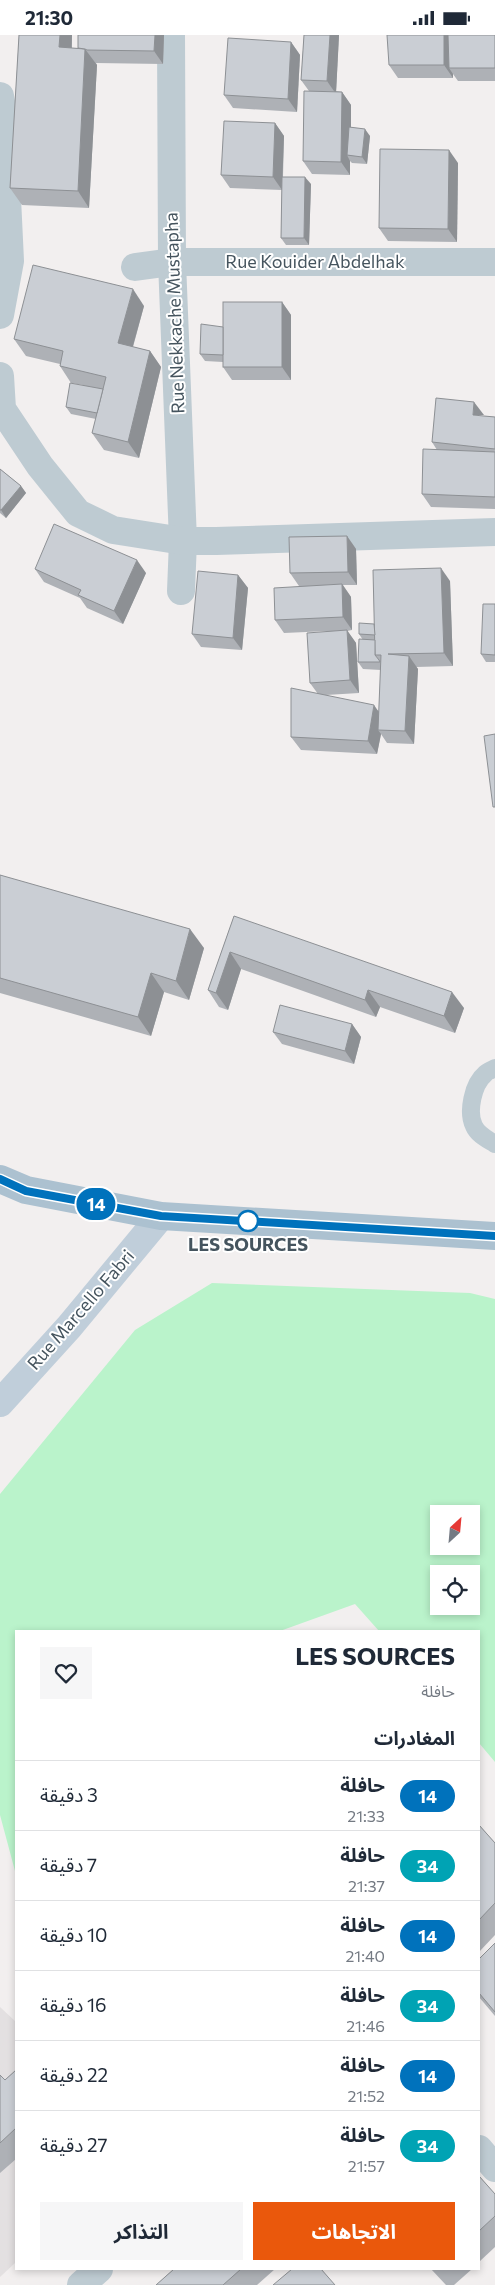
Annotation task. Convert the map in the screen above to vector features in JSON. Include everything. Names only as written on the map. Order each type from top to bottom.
[{"type":"main road","points":[[0,1179],[26,1191],[161,1216],[495,1236]]},
{"type":"street","name":"Rue Nekkache Mustapha","points":[[171,35],[172,262],[183,541],[181,591]]},
{"type":"street","points":[[0,96],[3,114],[10,261],[0,315]]},
{"type":"street","name":"Rue Kouider Abdelhak","points":[[135,267],[172,262],[495,262]]},
{"type":"street","points":[[0,376],[2,409],[40,466],[78,513],[113,530],[183,541],[495,532]]},
{"type":"street","name":"Rue Marcello Fabri","points":[[0,1403],[69,1327],[161,1216]]},
{"type":"street","points":[[480,2150],[495,2168]]},
{"type":"street","points":[[81,2285],[99,2270]]},
{"type":"lane","points":[[495,1068],[484,1074],[475,1092],[471,1108],[473,1125],[480,1134],[495,1144]]},
{"type":"shaded area","points":[[0,2007],[15,2021],[15,2263],[0,2277]]},
{"type":"green space","points":[[212,1283],[470,1293],[495,1299],[495,1762],[480,1744],[480,1630],[378,1630],[355,1604],[283,1630],[15,1630],[15,1871],[0,1815],[0,1494],[135,1330]]},
{"type":"building","points":[[19,35],[60,35],[59,47],[85,49],[78,191],[10,188]]},
{"type":"building","points":[[78,35],[155,35],[154,51],[87,50],[78,48]]},
{"type":"building","points":[[304,35],[330,35],[327,81],[301,80]]},
{"type":"building","points":[[387,35],[444,35],[444,65],[389,65]]},
{"type":"building","points":[[448,35],[495,35],[495,68],[449,68]]},
{"type":"building","points":[[228,38],[291,42],[288,99],[224,95]]},
{"type":"building","points":[[304,91],[342,92],[341,162],[303,161]]},
{"type":"building","points":[[224,121],[275,123],[273,177],[221,175]]},
{"type":"building","points":[[349,127],[365,129],[362,157],[347,155]]},
{"type":"building","points":[[380,149],[449,150],[448,229],[379,228]]},
{"type":"building","points":[[282,177],[305,177],[304,238],[281,238]]},
{"type":"building","points":[[33,265],[133,289],[118,343],[150,351],[128,442],[92,433],[106,377],[60,366],[63,351],[14,339]]},
{"type":"building","points":[[223,302],[282,302],[282,367],[223,367]]},
{"type":"building","points":[[201,324],[223,327],[223,355],[200,354]]},
{"type":"building","points":[[70,383],[103,389],[97,413],[66,407]]},
{"type":"building","points":[[436,398],[474,402],[473,415],[495,417],[495,449],[432,442]]},
{"type":"building","points":[[423,449],[495,452],[495,497],[422,494]]},
{"type":"building","points":[[0,469],[21,486],[1,510],[0,510]]},
{"type":"building","points":[[54,524],[137,560],[114,611],[78,595],[81,590],[35,569]]},
{"type":"building","points":[[347,536],[348,572],[290,573],[289,537]]},
{"type":"building","points":[[441,568],[444,653],[388,654],[409,656],[405,731],[378,730],[381,655],[375,655],[373,570]]},
{"type":"building","points":[[198,571],[238,575],[233,638],[192,634]]},
{"type":"building","points":[[342,584],[343,617],[275,620],[274,588]]},
{"type":"building","points":[[483,604],[495,604],[495,655],[481,654]]},
{"type":"building","points":[[359,623],[374,624],[375,635],[359,634]]},
{"type":"building","points":[[347,630],[350,680],[310,683],[307,633]]},
{"type":"building","points":[[359,639],[375,640],[375,655],[380,662],[358,662]]},
{"type":"building","points":[[291,688],[374,705],[368,741],[291,737]]},
{"type":"building","points":[[495,734],[495,807],[493,807],[484,736]]},
{"type":"building","points":[[0,875],[190,929],[176,981],[151,973],[138,1017],[0,978]]},
{"type":"building","points":[[234,916],[452,992],[444,1016],[368,990],[365,1000],[230,952],[216,993],[208,990]]},
{"type":"building","points":[[280,1005],[352,1024],[345,1051],[273,1032]]},
{"type":"building","points":[[480,1826],[495,1843],[495,1903],[480,1919]]},
{"type":"building","points":[[495,1943],[495,2012],[480,1994],[480,1958]]},
{"type":"building","points":[[15,2071],[15,2129],[0,2143],[0,2075],[5,2080]]},
{"type":"building","points":[[480,2177],[495,2194],[495,2216],[480,2230]]},
{"type":"building","points":[[173,2270],[240,2270],[223,2285],[156,2285]]},
{"type":"building","points":[[291,2270],[322,2270],[335,2285],[273,2285]]},
{"type":"bus line","name":"14","points":[[0,1179],[26,1191],[161,1216],[495,1236]]},
{"type":"place","name":"LES SOURCES","points":[[248,1221]]}]
